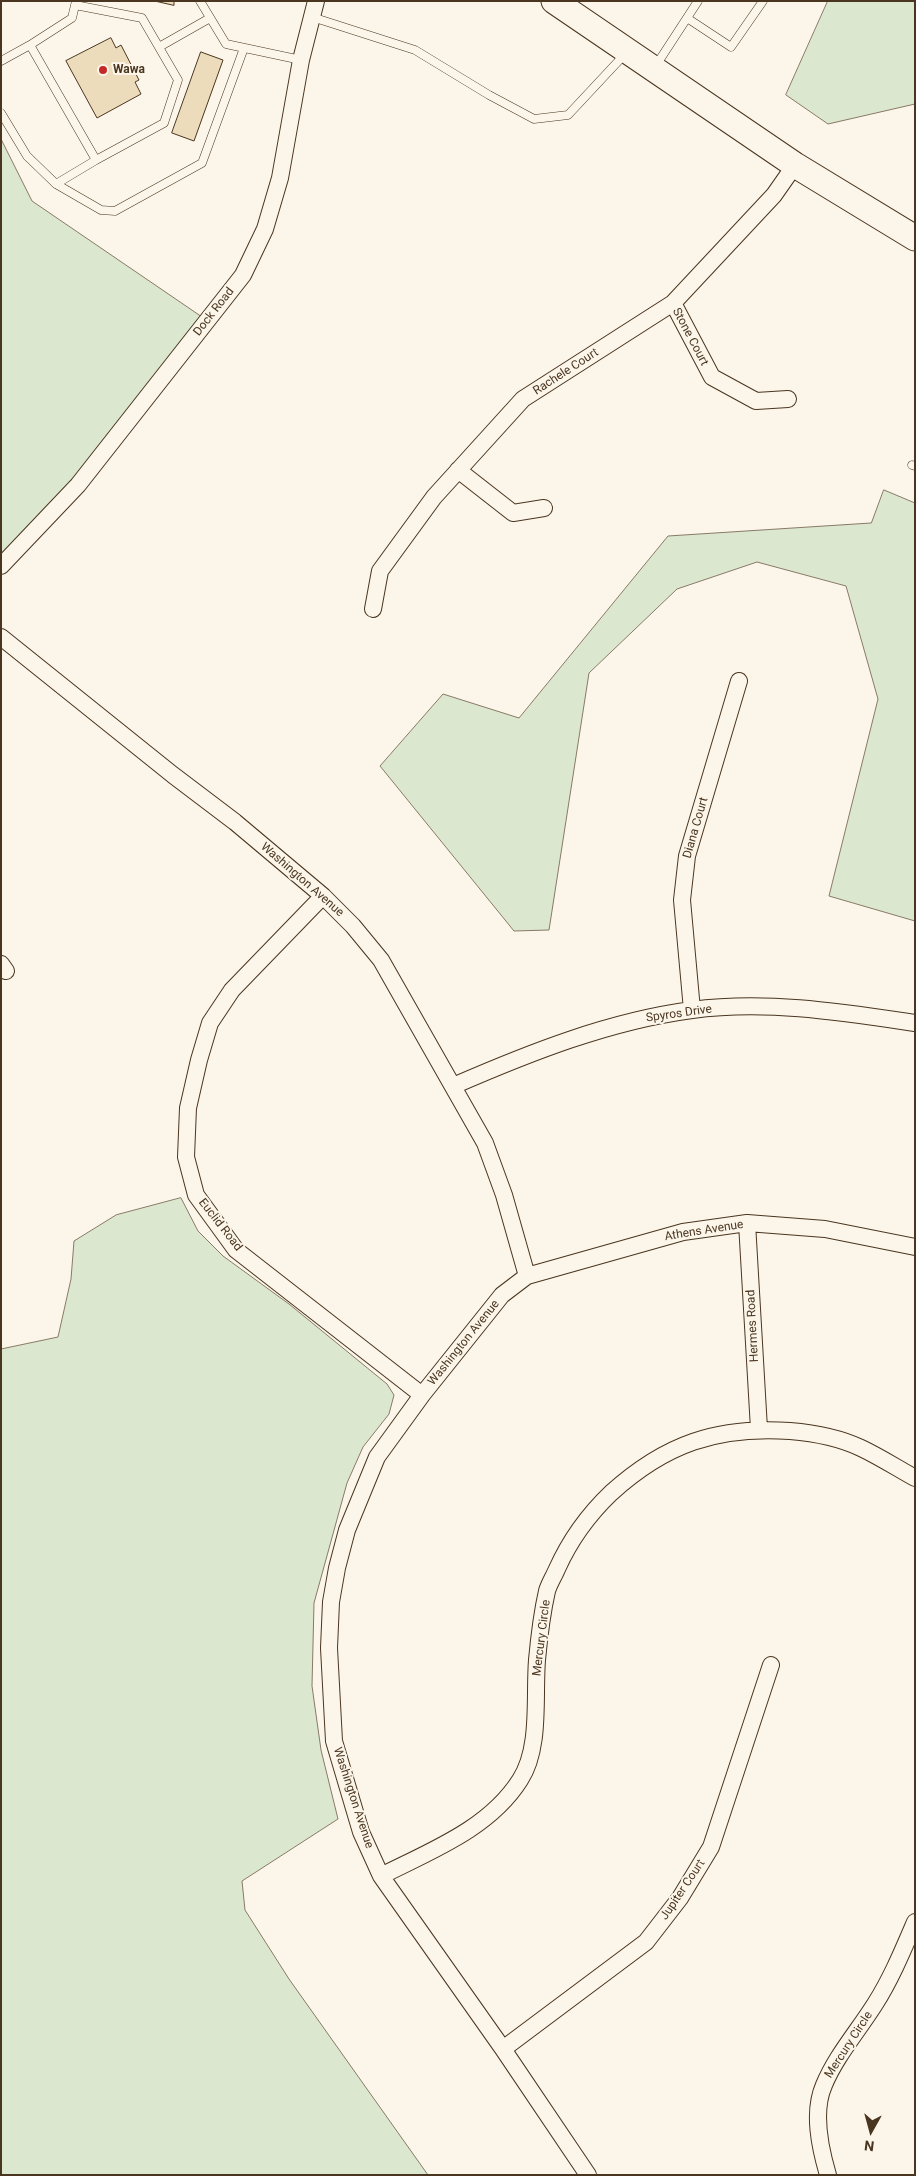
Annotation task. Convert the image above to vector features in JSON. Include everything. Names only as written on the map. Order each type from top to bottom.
[{"type":"main road","points":[[554,1],[795,165],[915,238]]},
{"type":"street","name":"Dock Road","points":[[1,566],[78,484],[242,275],[265,229],[280,178],[301,60],[314,9]]},
{"type":"street","name":"Rachele Court","points":[[373,609],[380,571],[434,497],[523,400],[673,303],[774,196],[795,165]]},
{"type":"street","name":"Stone Court","points":[[673,303],[712,377],[756,401],[788,399]]},
{"type":"street","points":[[458,470],[513,513],[544,508]]},
{"type":"street","name":"Washington Avenue","points":[[1,636],[173,775],[235,822],[323,896],[353,926],[381,960],[485,1143],[504,1195],[527,1276],[502,1294],[422,1395],[378,1457],[347,1530],[337,1568],[331,1602],[329,1648],[334,1741],[361,1832],[381,1876],[504,2049],[588,2175]]},
{"type":"street","name":"Diana Court","points":[[692,1010],[682,900],[687,856],[739,681]]},
{"type":"street","name":"Euclid Road","points":[[323,896],[232,990],[210,1024],[199,1060],[188,1108],[186,1157],[196,1195],[236,1250],[422,1395]]},
{"type":"street","name":"Spyros Drive","points":[[454,1086],[529,1053],[638,1020],[692,1010],[754,1006],[829,1010],[915,1023]]},
{"type":"street","name":"Athens Avenue","points":[[527,1276],[683,1232],[747,1223],[825,1229],[915,1247]]},
{"type":"street","name":"Hermes Road","points":[[747,1223],[759,1429]]},
{"type":"street","name":"Mercury Circle","points":[[381,1876],[450,1842],[478,1823],[508,1797],[522,1778],[534,1741],[537,1659],[548,1590],[568,1545],[595,1509],[635,1472],[673,1450],[718,1434],[759,1429],[812,1433],[852,1445],[915,1478]]},
{"type":"street","name":"Jupiter Court","points":[[504,2049],[646,1942],[680,1898],[711,1847],[771,1665]]},
{"type":"street","name":"Mercury Circle","points":[[828,2175],[821,2151],[818,2125],[819,2105],[823,2086],[839,2057],[880,1996],[915,1922]]},
{"type":"lane","points":[[200,1],[226,44],[301,60]]},
{"type":"lane","points":[[654,68],[698,1]]},
{"type":"lane","points":[[687,18],[731,47],[763,1]]},
{"type":"lane","points":[[1,61],[72,18],[75,3],[142,18],[178,80],[164,123],[56,184]]},
{"type":"lane","points":[[314,9],[415,50],[489,95],[534,119],[568,114],[628,50]]},
{"type":"lane","points":[[159,47],[210,18]]},
{"type":"lane","points":[[30,45],[96,160]]},
{"type":"lane","points":[[1,113],[33,164],[56,184],[101,210],[116,211],[202,163],[244,48]]},
{"type":"green space","points":[[828,1],[915,1],[915,104],[828,124],[786,95]]},
{"type":"green space","points":[[1,139],[32,201],[205,319],[1,572]]},
{"type":"green space","points":[[884,490],[915,503],[915,921],[829,896],[878,699],[846,586],[757,562],[677,589],[589,673],[549,930],[514,931],[380,766],[443,694],[519,718],[668,536],[871,523]]},
{"type":"green space","points":[[181,1198],[198,1231],[223,1256],[289,1304],[387,1384],[394,1395],[389,1414],[363,1447],[347,1483],[314,1603],[312,1686],[321,1750],[338,1819],[242,1881],[245,1910],[289,1979],[428,2175],[1,2175],[1,1349],[58,1337],[71,1279],[74,1241],[116,1215]]},
{"type":"building","points":[[155,1],[174,1],[174,5]]},
{"type":"building","name":"Wawa","points":[[111,38],[116,48],[121,45],[139,80],[135,82],[141,94],[97,118],[66,61]]},
{"type":"building","points":[[201,52],[223,60],[194,141],[172,133]]},
{"type":"place","name":"Wawa","points":[[103,70]]}]
